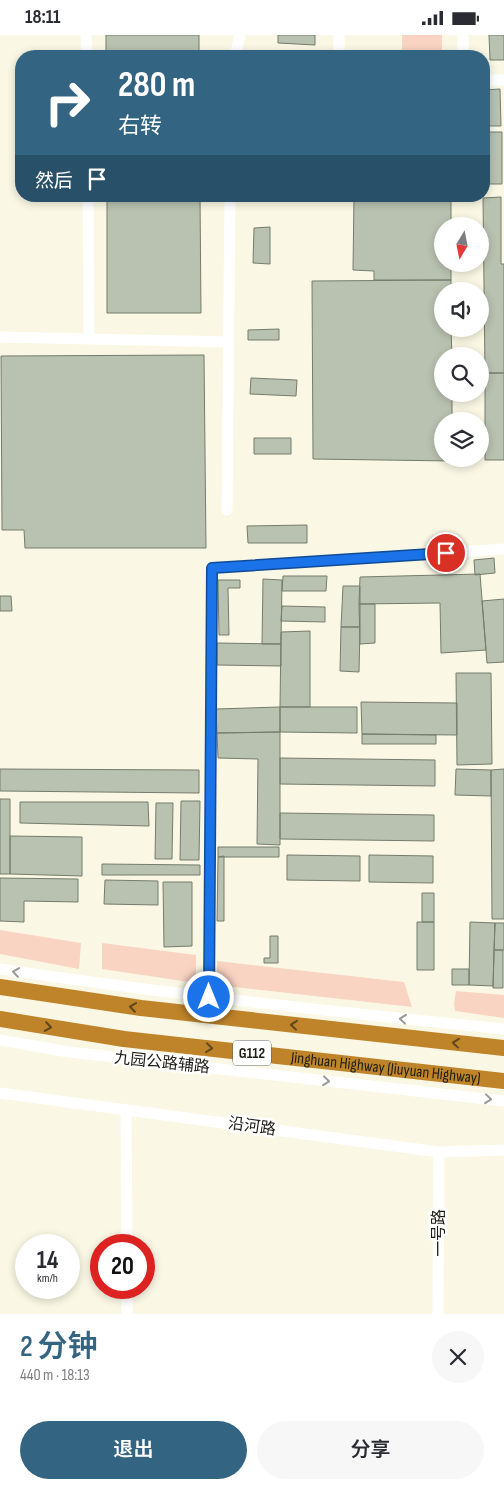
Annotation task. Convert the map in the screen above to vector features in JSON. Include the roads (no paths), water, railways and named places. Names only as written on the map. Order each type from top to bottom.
[{"type":"highway","name":"Jinghuan Highway (Jiuyuan Highway)","points":[[0,987],[141,1008],[504,1048]]},
{"type":"highway","name":"Jinghuan Highway (Jiuyuan Highway)","points":[[0,1019],[124,1039],[504,1081]]},
{"type":"street","points":[[86,35],[86,50]]},
{"type":"street","points":[[236,50],[240,35]]},
{"type":"street","points":[[339,35],[339,50]]},
{"type":"street","points":[[464,35],[464,50]]},
{"type":"street","points":[[490,80],[504,80]]},
{"type":"street","points":[[88,202],[89,339]]},
{"type":"street","points":[[228,510],[230,202]]},
{"type":"street","points":[[0,337],[229,342]]},
{"type":"street","points":[[209,997],[212,568],[504,549]]},
{"type":"street","points":[[0,969],[209,997],[504,1029]]},
{"type":"street","name":"九园公路辅路","points":[[0,1041],[70,1052],[504,1101]]},
{"type":"street","name":"沿河路","points":[[0,1093],[439,1151],[504,1150]]},
{"type":"street","points":[[126,1110],[126,1234]]},
{"type":"street","name":"一号路","points":[[438,1314],[439,1151]]},
{"type":"street","points":[[126,1299],[126,1314]]}]
